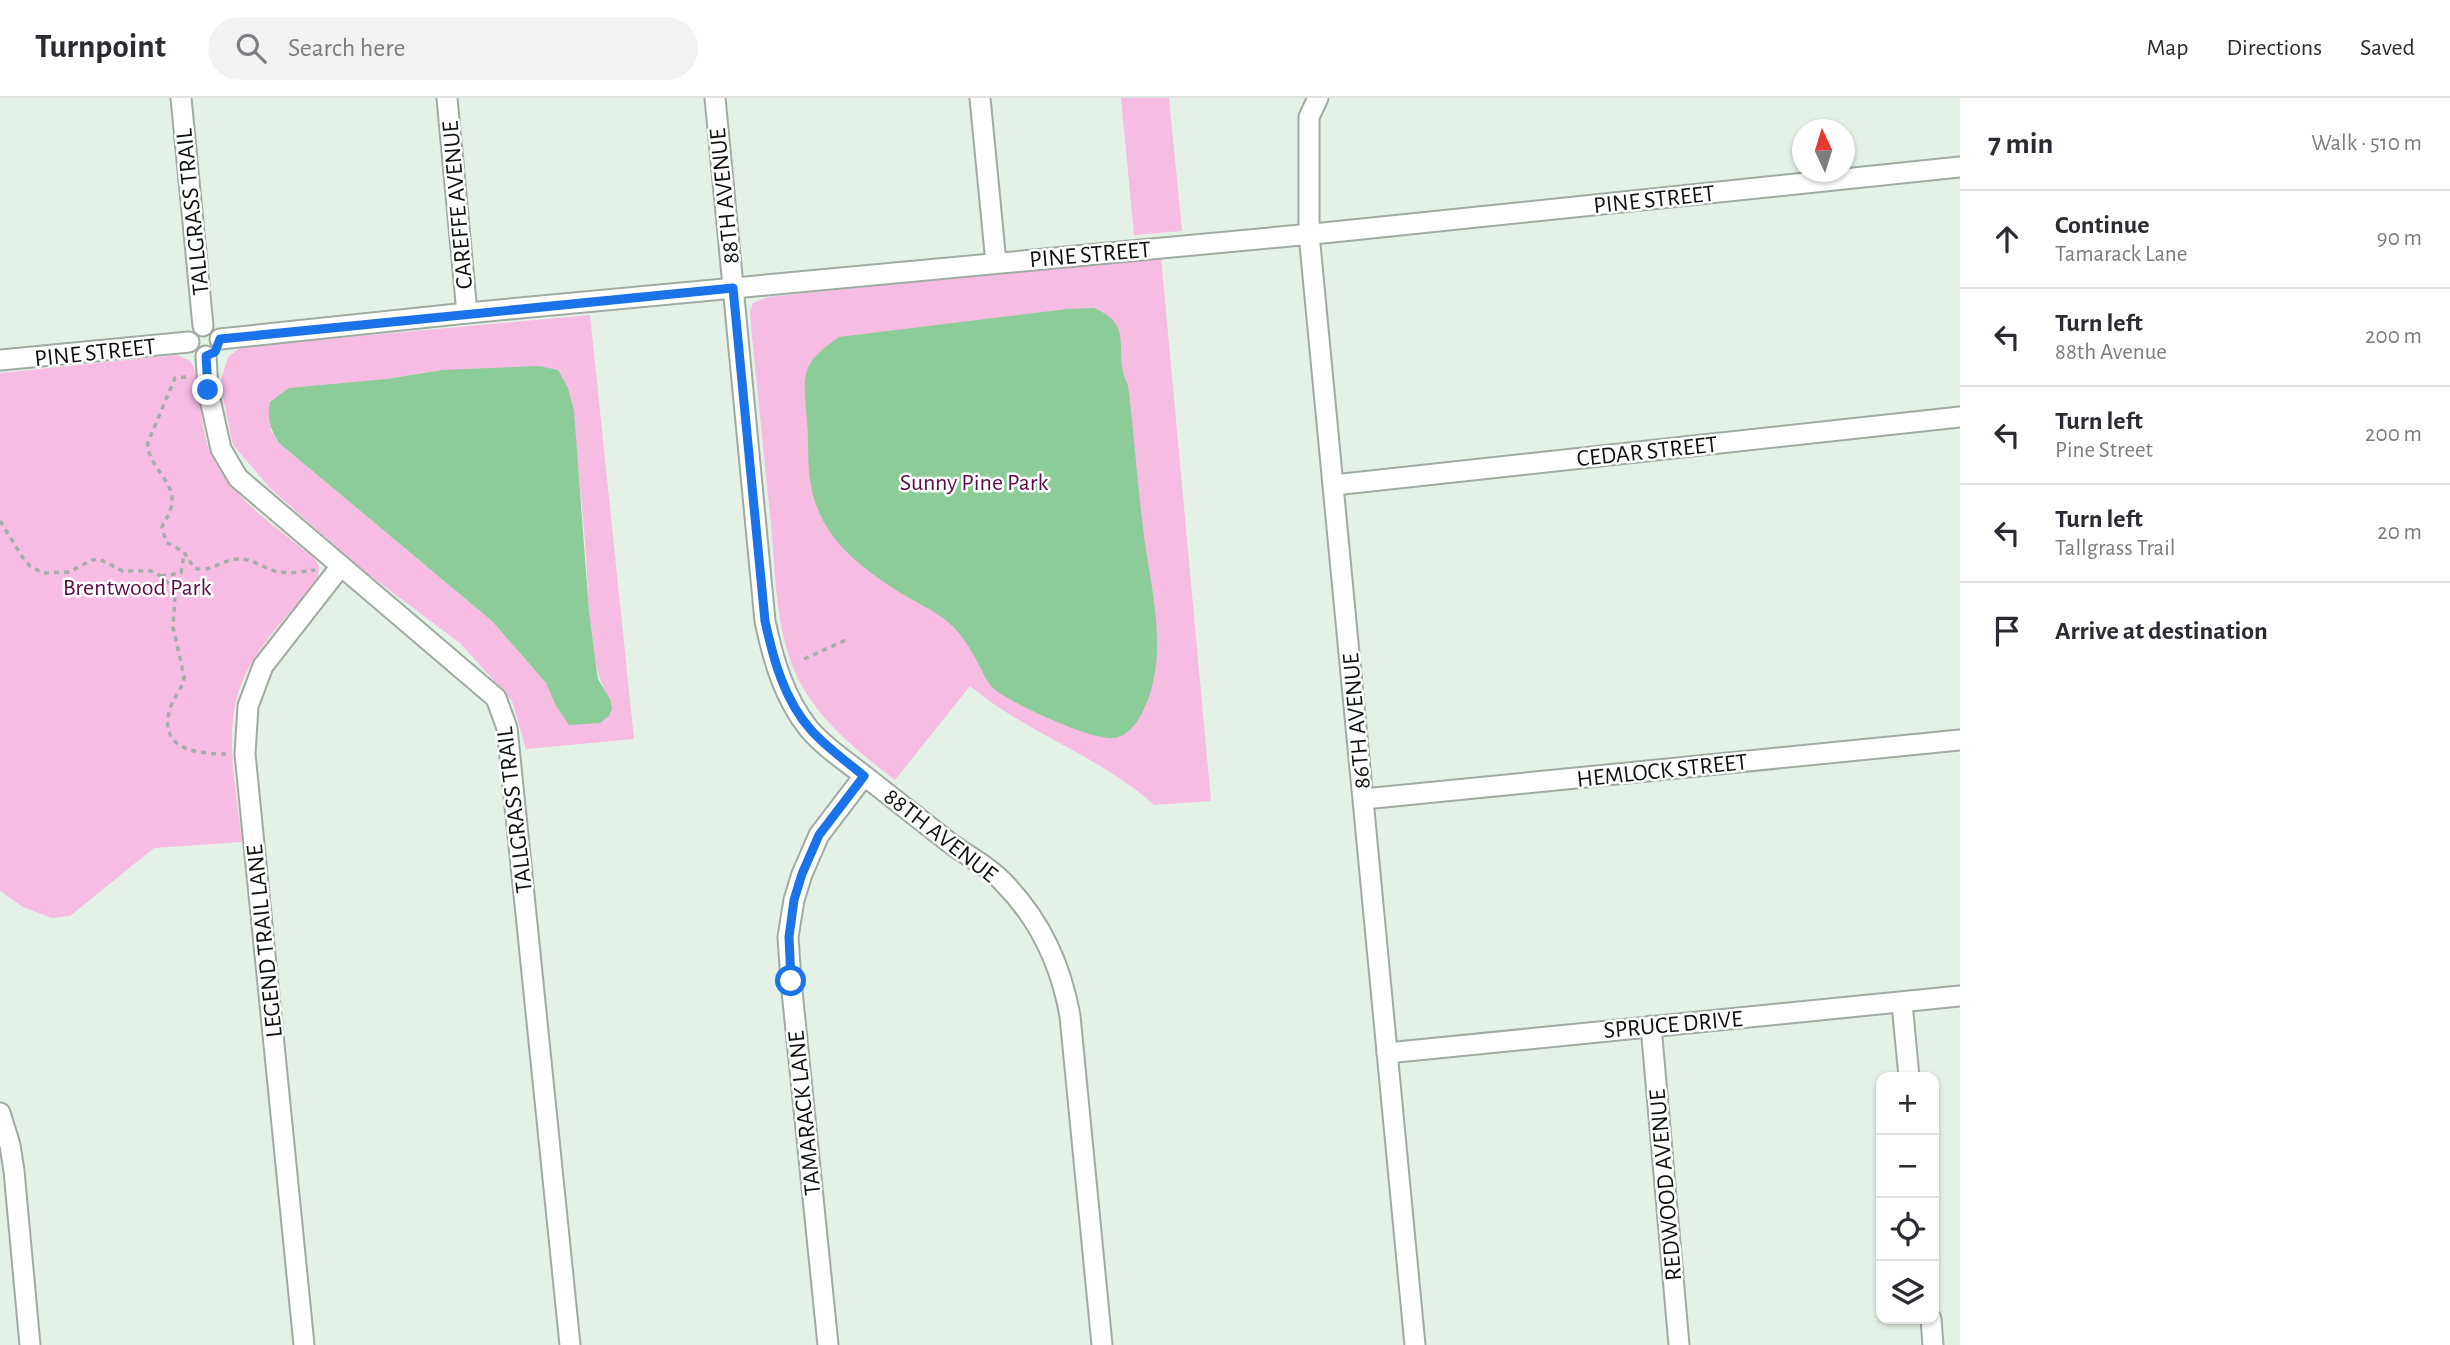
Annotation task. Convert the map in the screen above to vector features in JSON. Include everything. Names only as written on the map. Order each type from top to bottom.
[{"type":"street","name":"TALLGRASS TRAIL","points":[[181,98],[203,326]]},
{"type":"street","name":"CAREFFE AVENUE","points":[[447,98],[467,313]]},
{"type":"street","name":"88TH AVENUE","points":[[715,98],[765,621],[772,657],[789,696],[809,729],[864,776],[1001,880],[1038,926],[1059,969],[1070,1016],[1102,1345]]},
{"type":"street","points":[[980,98],[996,263]]},
{"type":"street","name":"86TH AVENUE","points":[[1318,98],[1309,117],[1309,234],[1415,1345]]},
{"type":"street","name":"PINE STREET","points":[[220,339],[467,313],[1309,234],[1960,167]]},
{"type":"street","points":[[203,326],[216,331],[220,339],[215,352],[206,356],[196,354],[189,342],[193,330],[203,326]]},
{"type":"street","name":"PINE STREET","points":[[0,360],[189,342]]},
{"type":"street","name":"TALLGRASS TRAIL","points":[[206,356],[208,390],[221,449],[238,478],[496,698],[507,728],[570,1345]]},
{"type":"street","name":"CEDAR STREET","points":[[1334,485],[1960,417]]},
{"type":"street","name":"LEGEND TRAIL LANE","points":[[304,1345],[245,754],[248,706],[262,666],[341,566]]},
{"type":"street","name":"HEMLOCK STREET","points":[[1364,799],[1960,740]]},
{"type":"street","name":"TAMARACK LANE","points":[[828,1345],[791,981],[789,937],[794,900],[819,835],[864,776]]},
{"type":"street","name":"SPRUCE DRIVE","points":[[1387,1053],[1960,996]]},
{"type":"street","points":[[1902,1003],[1909,1072]]},
{"type":"street","name":"REDWOOD AVENUE","points":[[1651,1026],[1679,1345]]},
{"type":"street","points":[[0,1113],[10,1145],[14,1171],[30,1345]]},
{"type":"street","points":[[1932,1324],[1934,1345]]},
{"type":"path","points":[[187,377],[175,378],[151,432],[148,449],[172,494],[170,513],[162,527],[166,542],[184,552],[194,568],[200,570],[232,559],[250,559],[273,571],[283,572],[341,566]]},
{"type":"path","points":[[0,521],[23,558],[37,571],[57,574],[69,572],[99,559],[123,571],[151,571],[161,576],[173,588],[175,596],[173,627],[184,676],[184,682],[169,714],[168,729],[171,736],[184,748],[192,751],[206,754],[245,754]]},
{"type":"path","points":[[161,576],[181,573],[184,552]]},
{"type":"path","points":[[804,659],[846,640]]},
{"type":"green space","points":[[1121,98],[1169,98],[1182,231],[1134,235]]},
{"type":"green space","name":"Sunny Pine Park","points":[[1161,257],[1211,801],[1154,805],[1110,772],[992,703],[970,686],[895,780],[821,714],[802,686],[786,648],[778,607],[751,327],[750,311],[753,303],[768,297]]},
{"type":"green space","points":[[590,315],[634,739],[526,749],[512,701],[461,644],[359,567],[271,489],[233,445],[220,383],[228,357],[241,347]],"holes":[[[442,370],[574,411],[590,631],[597,668],[610,699],[563,717],[546,683],[492,621],[279,443],[270,429],[387,379]]]},
{"type":"green space","name":"Brentwood Park","points":[[177,355],[190,361],[194,368],[210,452],[229,484],[256,511],[314,558],[319,566],[318,579],[257,654],[242,682],[236,701],[232,741],[242,842],[154,848],[70,916],[52,918],[23,907],[0,891],[0,373]]},
{"type":"shaded area","points":[[1094,308],[1115,323],[1121,340],[1156,623],[1155,670],[1150,693],[1136,723],[1126,733],[1114,738],[1088,734],[1002,695],[989,683],[966,642],[949,623],[869,572],[843,548],[823,520],[811,486],[805,393],[806,373],[810,364],[839,337]]},
{"type":"shaded area","points":[[539,366],[558,370],[568,388],[574,411],[589,612],[598,679],[610,699],[612,708],[609,716],[600,723],[569,725],[556,706],[546,683],[492,621],[279,443],[269,418],[270,402],[289,388],[387,379],[442,370]]},
{"type":"route","points":[[208,390],[206,356],[218,349],[220,339],[733,288],[765,621],[772,657],[789,696],[809,729],[864,776],[819,835],[802,874],[794,900],[789,937],[791,981]]}]
